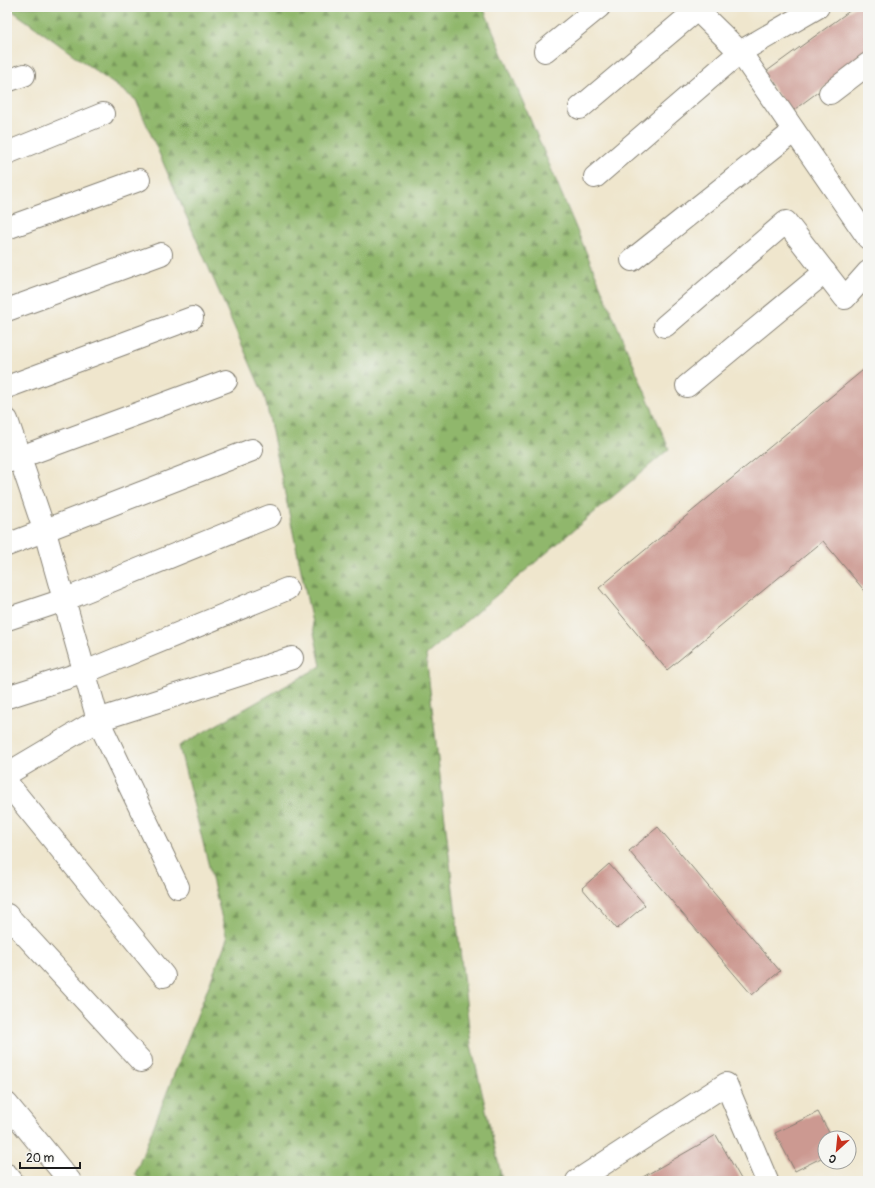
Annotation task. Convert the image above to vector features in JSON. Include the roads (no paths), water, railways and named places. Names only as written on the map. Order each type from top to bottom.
[{"type":"main road","points":[[545,51],[599,7]]},
{"type":"main road","points":[[595,177],[740,52],[818,7]]},
{"type":"main road","points":[[580,108],[697,8],[740,52],[868,238]]},
{"type":"main road","points":[[830,93],[868,64]]},
{"type":"main road","points":[[7,152],[103,114]]},
{"type":"main road","points":[[632,260],[794,131]]},
{"type":"main road","points":[[7,228],[139,180]]},
{"type":"main road","points":[[664,326],[786,222],[845,298],[868,272]]},
{"type":"main road","points":[[7,310],[161,254]]},
{"type":"main road","points":[[687,386],[826,272]]},
{"type":"main road","points":[[7,387],[192,318]]},
{"type":"main road","points":[[14,459],[226,381]]},
{"type":"main road","points":[[7,420],[14,459],[45,532],[98,720],[178,887]]},
{"type":"main road","points":[[7,545],[45,532],[252,450]]},
{"type":"main road","points":[[7,619],[64,600],[270,516]]},
{"type":"main road","points":[[7,697],[84,672],[287,589]]},
{"type":"main road","points":[[7,774],[98,720],[292,658]]},
{"type":"main road","points":[[7,783],[164,976]]},
{"type":"main road","points":[[7,915],[141,1061]]},
{"type":"main road","points":[[577,1181],[726,1084],[767,1181]]},
{"type":"main road","points":[[7,1090],[11,1109],[70,1181]]},
{"type":"main road","points":[[7,1175],[12,1181]]}]
